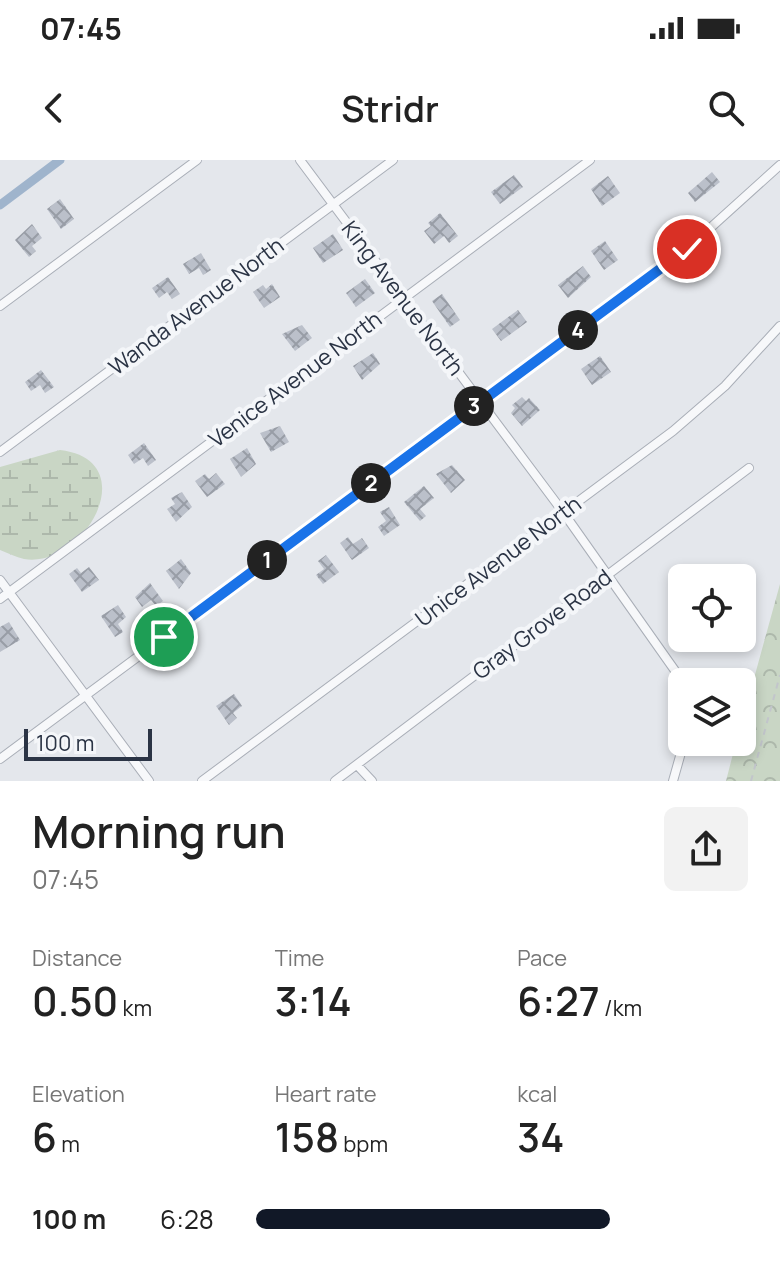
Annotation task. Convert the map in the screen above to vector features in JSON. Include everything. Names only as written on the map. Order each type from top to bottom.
[{"type":"street","points":[[0,306],[197,160]]},
{"type":"street","name":"King Avenue North","points":[[300,160],[563,512],[673,668]]},
{"type":"street","name":"Wanda Avenue North","points":[[0,452],[393,160]]},
{"type":"street","name":"Venice Avenue North","points":[[0,599],[590,160]]},
{"type":"street","points":[[0,759],[697,241],[780,165]]},
{"type":"street","name":"Unice Avenue North","points":[[202,781],[700,409],[749,363],[780,326]]},
{"type":"street","name":"Gray Grove Road","points":[[335,781],[749,468]]},
{"type":"street","points":[[0,580],[149,781]]},
{"type":"street","points":[[673,781],[680,756]]},
{"type":"street","points":[[357,765],[372,781]]},
{"type":"path","points":[[751,781],[780,675]]},
{"type":"green space","points":[[60,450],[85,458],[99,473],[102,492],[97,512],[85,532],[67,548],[47,558],[24,559],[0,550],[0,467]]},
{"type":"green space","points":[[780,584],[780,781],[726,781],[732,756],[756,756],[756,671]]},
{"type":"building","points":[[712,172],[720,182],[695,202],[688,193]]},
{"type":"building","points":[[514,175],[523,187],[500,204],[491,192]]},
{"type":"building","points":[[608,176],[620,193],[602,206],[591,189]]},
{"type":"building","points":[[60,199],[74,219],[61,229],[47,209]]},
{"type":"building","points":[[440,213],[458,236],[449,243],[444,236],[434,244],[424,231]]},
{"type":"building","points":[[32,224],[42,238],[32,246],[36,251],[29,257],[15,240]]},
{"type":"building","points":[[333,234],[343,250],[323,263],[313,248]]},
{"type":"building","points":[[605,241],[618,260],[604,270],[591,251]]},
{"type":"building","points":[[201,253],[211,270],[203,275],[199,268],[189,274],[183,264]]},
{"type":"building","points":[[583,266],[591,277],[568,298],[558,285]]},
{"type":"building","points":[[168,277],[180,294],[172,299],[167,292],[159,298],[152,288]]},
{"type":"building","points":[[365,279],[375,293],[356,307],[346,293]]},
{"type":"building","points":[[272,284],[280,297],[264,308],[253,292],[263,285],[266,289]]},
{"type":"building","points":[[442,294],[460,320],[450,327],[432,301]]},
{"type":"building","points":[[518,310],[527,322],[501,341],[492,329]]},
{"type":"building","points":[[302,325],[312,338],[295,351],[282,334]]},
{"type":"building","points":[[373,353],[380,364],[362,380],[353,366]]},
{"type":"building","points":[[600,356],[611,372],[592,385],[581,369]]},
{"type":"building","points":[[41,370],[54,387],[45,393],[40,385],[31,391],[25,382]]},
{"type":"building","points":[[522,397],[526,401],[529,398],[540,410],[522,426],[511,413],[515,408],[512,405]]},
{"type":"building","points":[[280,426],[289,442],[271,452],[260,433]]},
{"type":"building","points":[[144,443],[156,460],[148,466],[143,458],[134,464],[128,455]]},
{"type":"building","points":[[247,448],[256,464],[241,477],[230,459]]},
{"type":"building","points":[[452,465],[465,480],[451,493],[436,474]]},
{"type":"building","points":[[216,473],[225,484],[207,497],[195,481],[205,474],[209,479]]},
{"type":"building","points":[[424,486],[434,498],[420,509],[426,516],[420,521],[404,502]]},
{"type":"building","points":[[182,492],[192,507],[176,522],[167,509],[175,504],[171,498]]},
{"type":"building","points":[[389,507],[400,525],[384,536],[378,527],[386,521],[380,512]]},
{"type":"building","points":[[348,537],[353,544],[362,538],[369,548],[352,560],[340,543]]},
{"type":"building","points":[[326,555],[339,572],[323,584],[316,575],[324,569],[318,561]]},
{"type":"building","points":[[181,559],[191,573],[179,589],[166,571]]},
{"type":"building","points":[[89,567],[99,580],[82,592],[69,574],[77,568],[81,573]]},
{"type":"building","points":[[150,583],[163,601],[156,606],[151,600],[142,607],[135,597]]},
{"type":"building","points":[[118,605],[126,617],[118,624],[123,632],[115,637],[101,616]]},
{"type":"building","points":[[9,622],[20,640],[0,652],[0,627]]},
{"type":"building","points":[[234,694],[242,706],[233,713],[237,718],[229,725],[216,706]]},
{"type":"waterway","points":[[0,205],[60,160]]},
{"type":"route","points":[[164,637],[687,249]]}]
